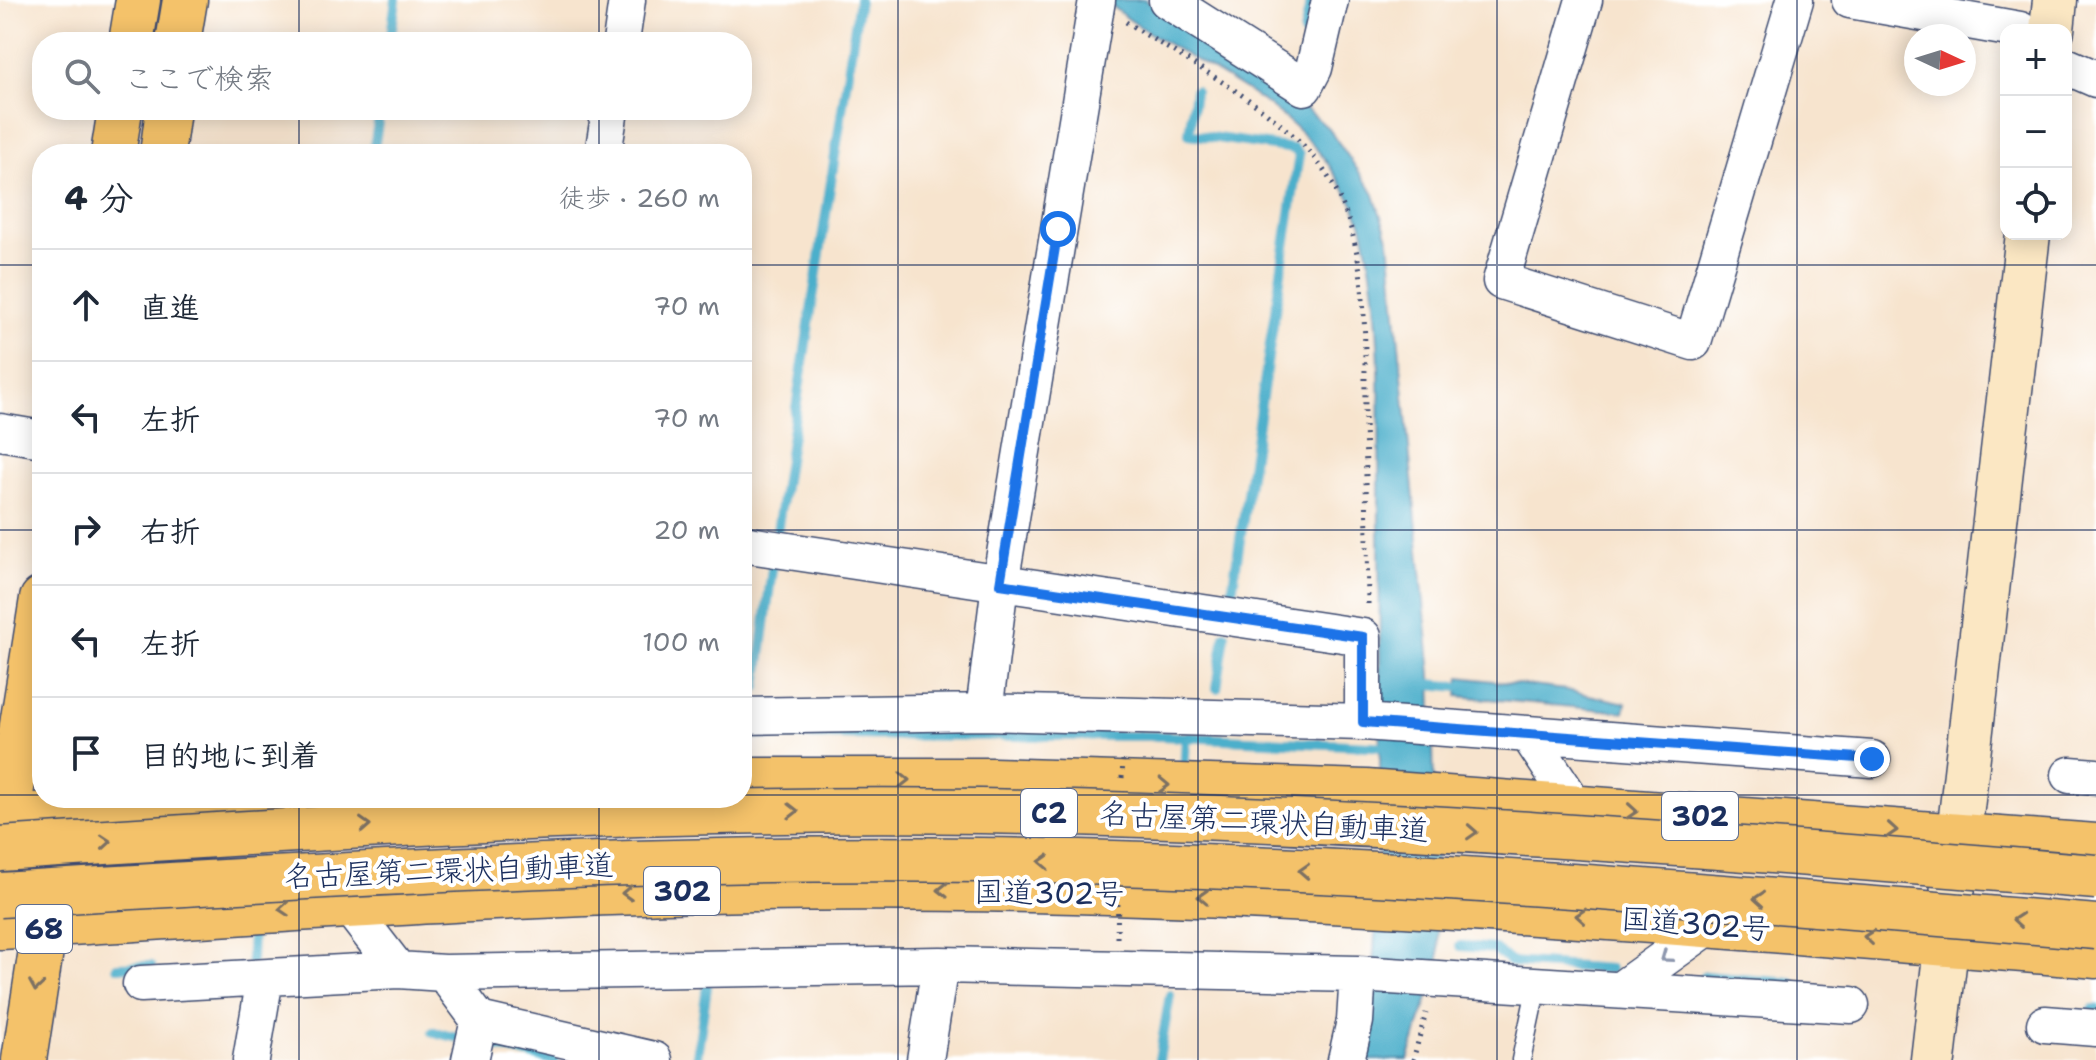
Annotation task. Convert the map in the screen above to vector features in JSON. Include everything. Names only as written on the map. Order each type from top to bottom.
[{"type":"main road","points":[[133,32],[138,0]]},
{"type":"main road","points":[[180,32],[185,0]]},
{"type":"main road","points":[[115,144],[118,120]]},
{"type":"main road","points":[[163,144],[167,120]]},
{"type":"main road","points":[[0,862],[2,827],[32,656]]},
{"type":"main road","name":"302","points":[[752,780],[993,780],[1366,792],[2096,846]]},
{"type":"main road","points":[[2,827],[57,808]]},
{"type":"main road","name":"68","points":[[24,1060],[63,808]]},
{"type":"main road","name":"名古屋第二環状自動車道","points":[[2,827],[324,827],[762,811],[981,811],[1215,818],[1505,833],[1764,849],[2096,877]]},
{"type":"main road","name":"名古屋第二環状自動車道","points":[[0,895],[546,865],[979,860],[1502,881],[2096,927]]},
{"type":"main road","name":"国道302号","points":[[0,927],[347,904],[761,889],[999,891],[1365,902],[1712,924],[2096,956]]},
{"type":"street","points":[[622,32],[627,0]]},
{"type":"street","points":[[984,712],[1000,584],[1095,0]]},
{"type":"street","points":[[1167,0],[1304,87],[1314,68],[1330,0]]},
{"type":"street","points":[[1584,0],[1501,281],[1693,342],[1795,0]]},
{"type":"street","points":[[1850,0],[2000,26]]},
{"type":"street","points":[[2053,24],[2055,0]]},
{"type":"street","points":[[2072,69],[2096,79]]},
{"type":"street","points":[[605,144],[608,120]]},
{"type":"street","points":[[1933,1060],[2027,240]]},
{"type":"street","points":[[0,432],[32,437]]},
{"type":"street","points":[[752,546],[1363,637],[1363,722]]},
{"type":"street","points":[[752,716],[984,712],[1363,722],[1872,759]]},
{"type":"street","points":[[1528,734],[1577,808]]},
{"type":"street","points":[[347,904],[398,970]]},
{"type":"street","points":[[1620,990],[1712,924]]},
{"type":"street","points":[[141,984],[398,970],[444,973],[940,965],[1364,974],[1851,1005]]},
{"type":"street","points":[[925,1060],[940,965]]},
{"type":"street","points":[[444,973],[474,1042],[654,1060]]},
{"type":"street","points":[[1346,1060],[1364,974]]},
{"type":"street","points":[[251,1060],[265,978]]},
{"type":"street","points":[[2045,1024],[2096,1028]]},
{"type":"lane","points":[[1521,1060],[1537,985]]},
{"type":"path","points":[[1095,0],[1266,114],[1301,143],[1330,178],[1350,224],[1363,280],[1369,620],[1363,637]]},
{"type":"path","points":[[1413,1060],[1439,978]]},
{"type":"water","points":[[1104,0],[1145,0],[1303,106],[1329,129],[1373,192],[1389,241],[1431,674],[1439,964],[1408,1060],[1364,1060],[1378,864],[1380,421],[1375,307],[1362,224],[1328,164],[1306,137],[1280,114],[1131,21]]},
{"type":"water","points":[[1460,677],[1566,690],[1626,703],[1624,712],[1458,696]]},
{"type":"waterway","points":[[391,32],[396,0]]},
{"type":"waterway","points":[[776,538],[859,0]]},
{"type":"waterway","points":[[1304,33],[1311,0]]},
{"type":"waterway","points":[[1195,91],[1189,134],[1294,149],[1299,155],[1230,605]]},
{"type":"waterway","points":[[375,144],[378,120]]},
{"type":"waterway","points":[[757,687],[773,561]]},
{"type":"waterway","points":[[1217,688],[1225,635]]},
{"type":"waterway","points":[[1419,683],[1470,688]]},
{"type":"waterway","points":[[752,735],[1161,736],[1392,747]]},
{"type":"waterway","points":[[1184,775],[1186,737]]},
{"type":"waterway","points":[[251,960],[252,929]]},
{"type":"waterway","points":[[1460,946],[1495,949],[1510,962],[1610,969]]},
{"type":"waterway","points":[[117,967],[151,966]]},
{"type":"waterway","points":[[1704,976],[1792,983]]},
{"type":"waterway","points":[[697,1056],[707,987]]},
{"type":"waterway","points":[[1159,1060],[1170,995]]},
{"type":"waterway","points":[[433,1032],[554,1060]]},
{"type":"route","points":[[1058,229],[1000,584],[1363,637],[1363,722],[1872,759]]}]
